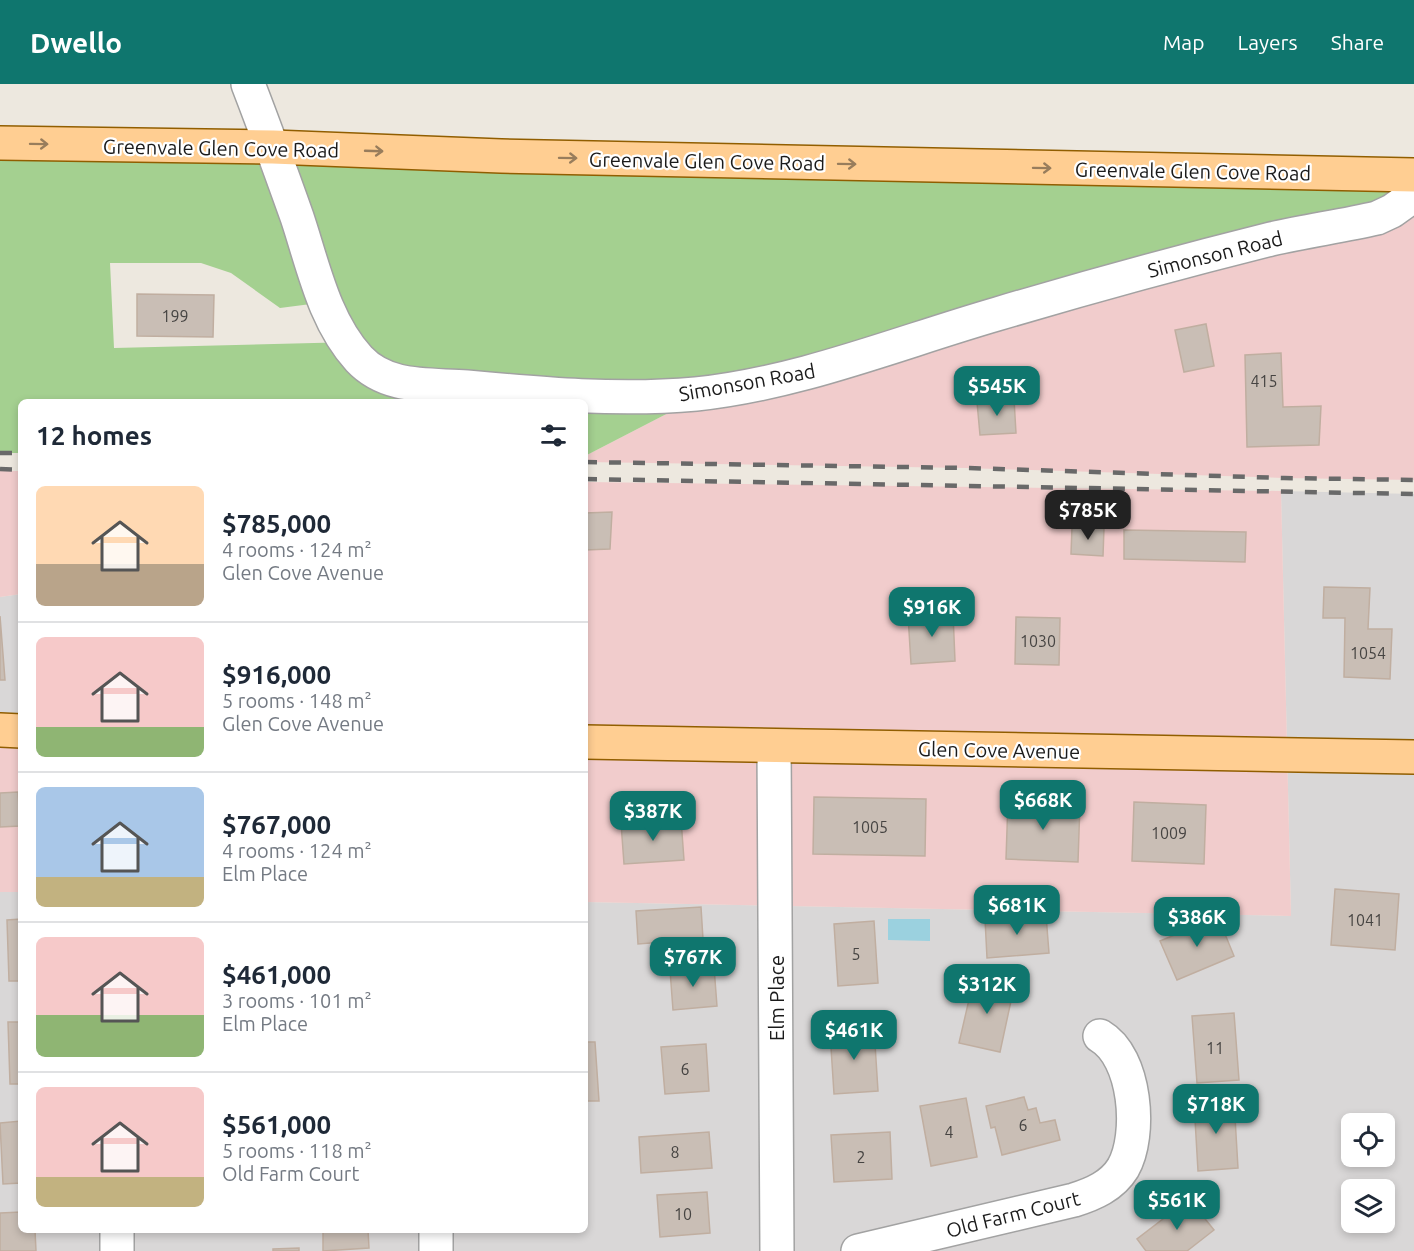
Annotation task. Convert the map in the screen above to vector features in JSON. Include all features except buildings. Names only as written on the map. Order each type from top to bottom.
[{"type":"main road","name":"Greenvale Glen Cove Road","points":[[0,143],[273,147],[537,157],[1414,175]]},
{"type":"main road","points":[[0,730],[18,730]]},
{"type":"main road","name":"Glen Cove Avenue","points":[[588,742],[1414,757]]},
{"type":"street","name":"Simonson Road","points":[[248,84],[273,147],[332,321],[360,360],[384,378],[402,383],[572,397],[661,396],[700,393],[786,378],[1115,280],[1274,239],[1377,218],[1392,211],[1414,195]]},
{"type":"street","name":"Elm Place","points":[[774,746],[777,1251]]},
{"type":"street","name":"Old Farm Court","points":[[858,1251],[1074,1200],[1094,1194],[1113,1180],[1122,1170],[1128,1157],[1132,1131],[1131,1094],[1125,1067],[1119,1054],[1100,1036]]},
{"type":"street","points":[[117,1233],[117,1251]]},
{"type":"street","points":[[436,1233],[436,1251]]},
{"type":"shaded area","points":[[1414,193],[1414,480],[966,468],[588,462],[588,454],[709,392]]},
{"type":"shaded area","points":[[0,471],[18,471],[18,594],[0,597]]},
{"type":"shaded area","points":[[588,482],[1281,491],[1291,916],[588,902]]},
{"type":"shaded area","points":[[1281,491],[1414,494],[1414,1251],[0,1251],[0,892],[18,892],[18,1233],[588,1233],[588,902],[1291,916]]},
{"type":"shaded area","points":[[18,594],[18,731],[0,730],[0,597]]},
{"type":"shaded area","points":[[0,730],[18,731],[18,892],[0,892]]},
{"type":"green space","points":[[0,143],[1203,171],[1414,193],[709,392],[588,454],[588,399],[18,399],[18,453],[0,453]],"holes":[[[110,263],[201,263],[231,273],[280,308],[334,301],[354,342],[114,348]]]},
{"type":"water","points":[[888,919],[930,919],[930,941],[888,940]]},
{"type":"railway","points":[[0,453],[18,453]]},
{"type":"railway","points":[[588,462],[966,468],[1414,480]]},
{"type":"railway","points":[[0,469],[18,470]]},
{"type":"railway","points":[[588,479],[1414,494]]}]
